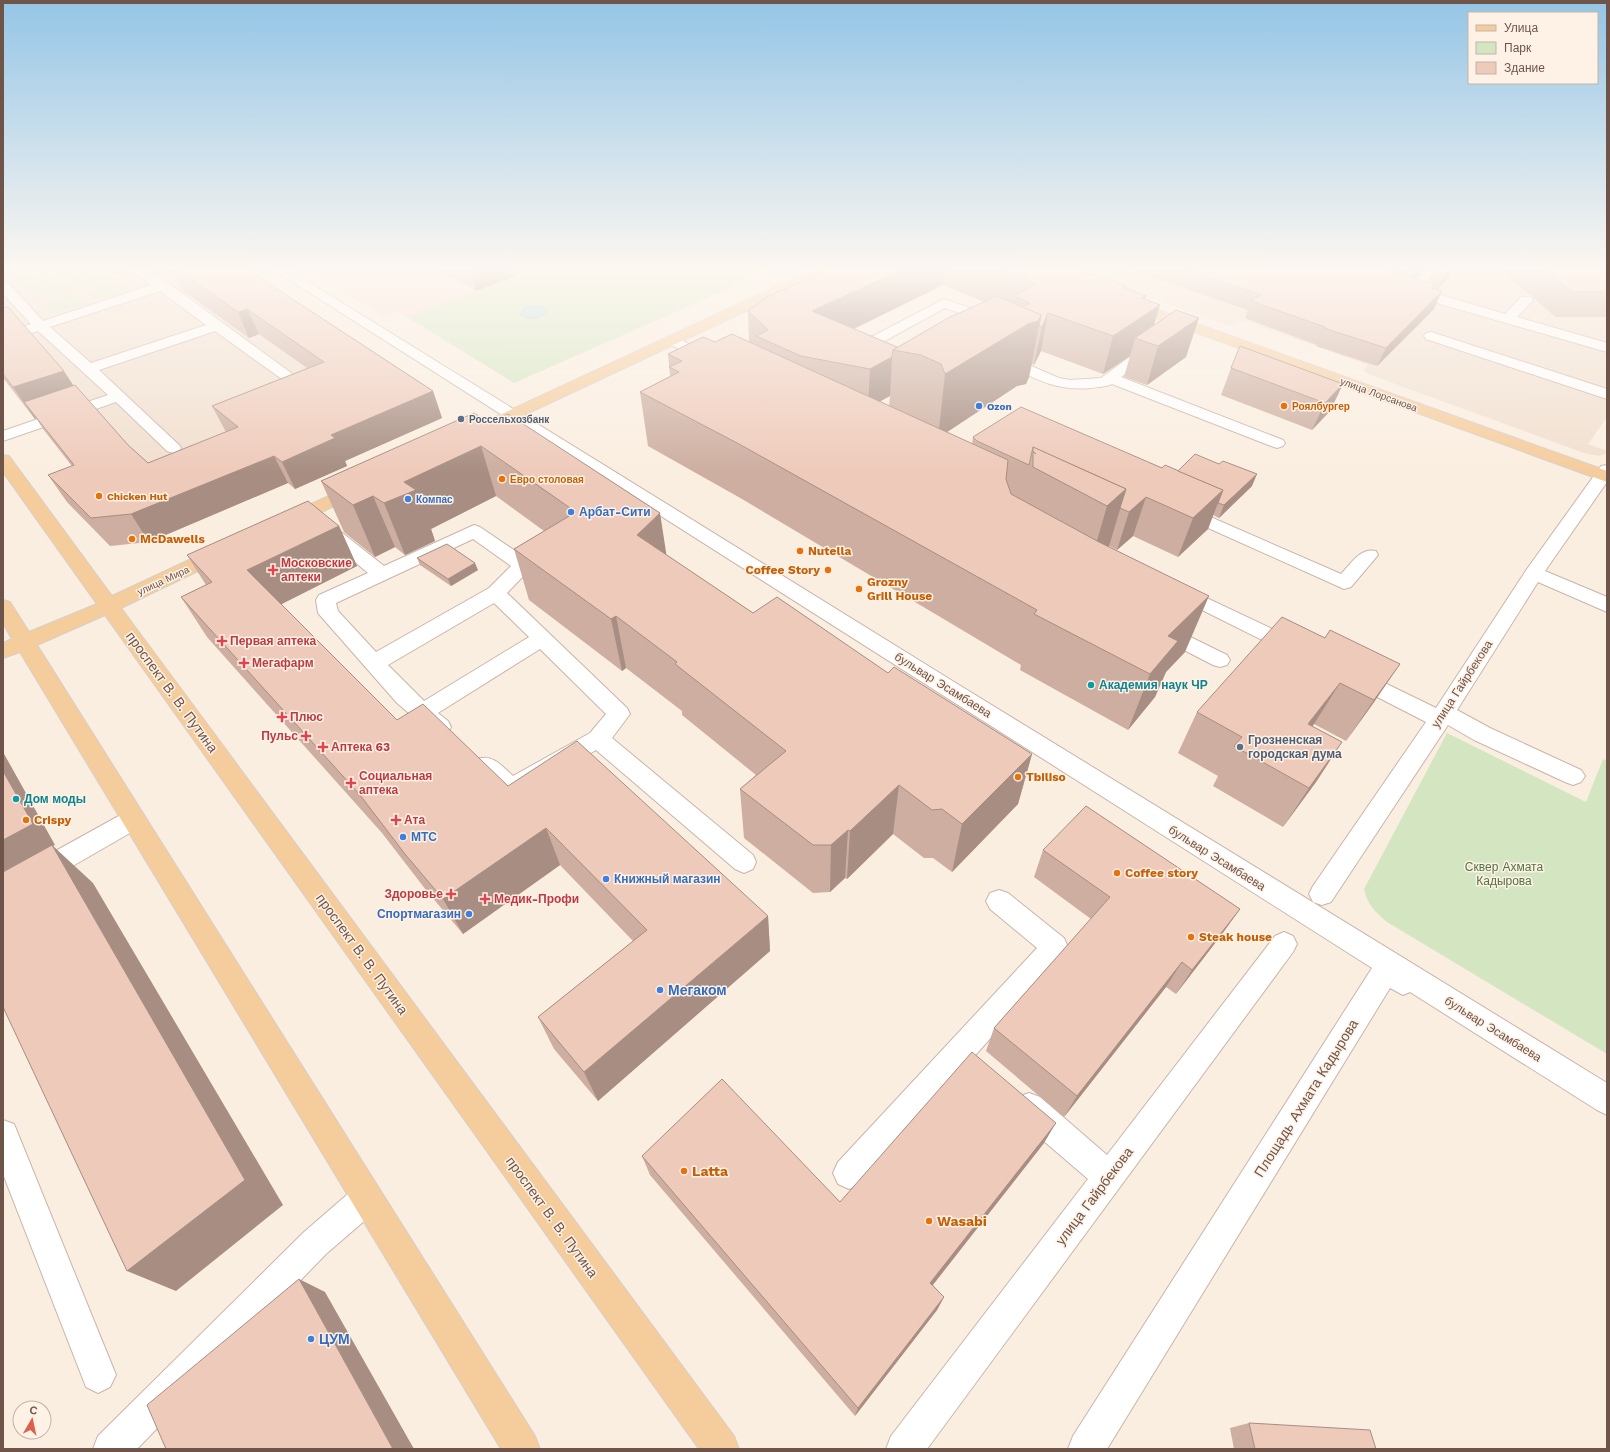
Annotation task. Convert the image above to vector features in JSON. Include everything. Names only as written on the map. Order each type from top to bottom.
[{"type":"main road","points":[[473,434],[677,338]]},
{"type":"main road","name":"улица Лорсанова","points":[[1225,338],[1605,474]]},
{"type":"main road","name":"проспект В. В. Путина","points":[[3,460],[721,1449]]},
{"type":"main road","points":[[278,526],[368,483]]},
{"type":"main road","name":"улица Мира","points":[[14,646],[108,606],[236,545]]},
{"type":"main road","points":[[3,607],[14,646],[134,819],[522,1449]]},
{"type":"street","points":[[53,338],[119,396],[173,448]]},
{"type":"street","points":[[89,369],[182,338]]},
{"type":"street","points":[[233,338],[305,389]]},
{"type":"street","name":"бульвар Эсамбаева","points":[[388,338],[1105,788],[1607,1100]]},
{"type":"street","points":[[880,338],[859,349],[881,358]]},
{"type":"street","points":[[993,353],[1055,382],[1086,384],[1105,382],[1166,338]]},
{"type":"street","points":[[1436,338],[1607,394]]},
{"type":"street","points":[[1572,338],[1607,348]]},
{"type":"street","points":[[672,340],[728,368]]},
{"type":"street","points":[[1110,378],[1278,443]]},
{"type":"street","points":[[3,436],[119,396]]},
{"type":"street","name":"улица Гайрбекова","points":[[1322,894],[1442,716],[1534,573],[1605,474]]},
{"type":"street","points":[[1165,501],[1344,583],[1369,555]]},
{"type":"street","points":[[306,512],[382,574]]},
{"type":"street","points":[[374,663],[496,593],[523,565],[474,531],[326,600],[328,613],[405,697],[511,788],[598,739],[619,714],[496,593]]},
{"type":"street","points":[[1534,573],[1607,605]]},
{"type":"street","points":[[1160,582],[1311,656]]},
{"type":"street","points":[[1145,621],[1220,660]]},
{"type":"street","points":[[422,712],[542,638]]},
{"type":"street","points":[[1340,670],[1573,776]]},
{"type":"street","points":[[598,739],[744,862]]},
{"type":"street","points":[[3,893],[134,819]]},
{"type":"street","points":[[849,1173],[970,1058],[1055,947],[1000,901]]},
{"type":"street","name":"улица Гайрбекова","points":[[904,1449],[1284,944]]},
{"type":"street","name":"Площадь Ахмата Кадырова","points":[[1086,1449],[1386,970],[1607,1114]]},
{"type":"street","points":[[1009,1091],[1109,1177]]},
{"type":"street","points":[[3,1135],[98,1375]]},
{"type":"street","points":[[111,1449],[310,1248],[367,1198]]},
{"type":"shaded area","points":[[3,338],[324,338],[389,381],[93,492],[3,378]]},
{"type":"shaded area","points":[[1292,338],[1561,338],[1607,351],[1607,417],[1588,444],[1607,451],[1607,453],[1599,456],[1584,453],[1368,374],[1363,370],[1368,365]]},
{"type":"shaded area","points":[[1589,338],[1607,338],[1607,343]]},
{"type":"green space","points":[[441,338],[617,338],[514,383]]},
{"type":"green space","name":"Сквер Ахмата Кадырова","points":[[1447,733],[1586,802],[1603,759],[1607,761],[1607,1054],[1387,922],[1375,911],[1367,899],[1364,889]]},
{"type":"building","points":[[3,338],[35,338],[64,371],[13,387],[3,374]]},
{"type":"building","points":[[289,338],[352,338],[433,391],[331,435],[335,438],[282,462],[274,456],[131,514],[91,518],[48,475],[74,465],[24,402],[75,385],[128,445],[148,463],[238,427],[212,406],[324,362]]},
{"type":"building","points":[[701,338],[715,342],[724,338],[740,338],[1008,460],[1006,479],[1011,494],[1099,542],[1209,596],[1168,636],[1178,641],[1150,674],[1034,614],[1037,610],[739,444],[640,392],[679,372],[669,367],[682,361],[668,354]]},
{"type":"building","points":[[760,338],[875,338],[897,347],[893,350],[892,357],[870,369],[801,356]]},
{"type":"building","points":[[914,338],[1005,338],[945,374],[941,364],[921,355],[893,350]]},
{"type":"building","points":[[1135,338],[1170,338],[1158,346]]},
{"type":"building","points":[[1354,338],[1396,338],[1386,348]]},
{"type":"building","points":[[1240,346],[1343,384],[1325,403],[1231,368]]},
{"type":"building","points":[[1021,407],[1162,468],[1165,465],[1223,490],[1193,518],[1146,497],[1129,512],[1120,508],[1126,489],[1033,447],[1029,465],[977,441],[973,437]]},
{"type":"building","points":[[474,413],[489,423],[508,414],[660,513],[637,535],[753,613],[777,597],[888,673],[894,667],[1032,754],[962,824],[942,809],[932,810],[899,785],[850,831],[848,830],[831,845],[813,845],[740,789],[786,751],[675,664],[677,662],[616,616],[611,619],[514,549],[576,512],[481,446],[404,482],[416,490],[384,503],[373,496],[353,505],[321,481]]},
{"type":"building","points":[[1033,447],[1126,489],[1107,506],[1033,467],[1033,452],[1036,454],[1033,451]]},
{"type":"building","points":[[1195,454],[1219,464],[1223,461],[1257,474],[1224,505],[1218,503],[1223,490],[1178,471]]},
{"type":"building","points":[[308,501],[339,526],[247,570],[397,720],[423,704],[508,786],[577,741],[768,916],[584,1072],[538,1017],[647,930],[546,828],[443,899],[405,854],[360,795],[181,597],[212,582],[187,555]]},
{"type":"building","points":[[447,544],[475,563],[448,579],[417,558]]},
{"type":"building","points":[[1282,617],[1325,638],[1330,630],[1400,664],[1374,700],[1340,683],[1308,724],[1342,742],[1309,788],[1234,746],[1242,737],[1197,712]]},
{"type":"building","points":[[3,771],[33,824],[3,840]]},
{"type":"building","points":[[1086,806],[1240,909],[1192,970],[1182,962],[1077,1096],[994,1028],[1110,897],[1043,850]]},
{"type":"building","points":[[52,845],[245,1180],[127,1271],[3,1007],[3,872]]},
{"type":"building","points":[[972,1052],[1056,1123],[930,1283],[944,1297],[858,1408],[642,1156],[722,1079],[840,1202]]},
{"type":"building","name":"ЦУМ","points":[[299,1279],[393,1449],[166,1449],[147,1405]]},
{"type":"building","points":[[1249,1423],[1370,1430],[1376,1449],[1255,1449]]},
{"type":"place","name":"Ozon","points":[[979,406]]},
{"type":"place","name":"Роялбургер","points":[[1284,406]]},
{"type":"place","name":"Россельхозбанк","points":[[461,419]]},
{"type":"place","name":"Евро столовая","points":[[502,479]]},
{"type":"place","name":"Chicken Hut","points":[[99,496]]},
{"type":"place","name":"Компас","points":[[408,499]]},
{"type":"place","name":"Арбат-Сити","points":[[571,512]]},
{"type":"place","name":"McDawells","points":[[132,539]]},
{"type":"place","name":"Nutella","points":[[800,551]]},
{"type":"place","name":"Московские аптеки","points":[[273,570]]},
{"type":"place","name":"Coffee Story","points":[[828,570]]},
{"type":"place","name":"Grozny Grill House","points":[[859,589]]},
{"type":"place","name":"Первая аптека","points":[[222,641]]},
{"type":"place","name":"Мегафарм","points":[[244,663]]},
{"type":"place","name":"Академия наук ЧР","points":[[1091,685]]},
{"type":"place","name":"Плюс","points":[[282,717]]},
{"type":"place","name":"Пульс","points":[[306,736]]},
{"type":"place","name":"Аптека 63","points":[[323,747]]},
{"type":"place","name":"Грозненская городская дума","points":[[1240,747]]},
{"type":"place","name":"Tbiliso","points":[[1018,777]]},
{"type":"place","name":"Социальная аптека","points":[[351,783]]},
{"type":"place","name":"Дом моды","points":[[16,799]]},
{"type":"place","name":"Crispy","points":[[26,820]]},
{"type":"place","name":"Ата","points":[[396,820]]},
{"type":"place","name":"МТС","points":[[403,837]]},
{"type":"place","name":"Coffee story","points":[[1117,873]]},
{"type":"place","name":"Книжный магазин","points":[[606,879]]},
{"type":"place","name":"Здоровье","points":[[451,894]]},
{"type":"place","name":"Медик-Профи","points":[[485,899]]},
{"type":"place","name":"Спортмагазин","points":[[469,914]]},
{"type":"place","name":"Steak house","points":[[1191,937]]},
{"type":"place","name":"Мегаком","points":[[660,990]]},
{"type":"place","name":"Latta","points":[[684,1171]]},
{"type":"place","name":"Wasabi","points":[[929,1221]]},
{"type":"place","name":"ЦУМ","points":[[311,1339]]}]
